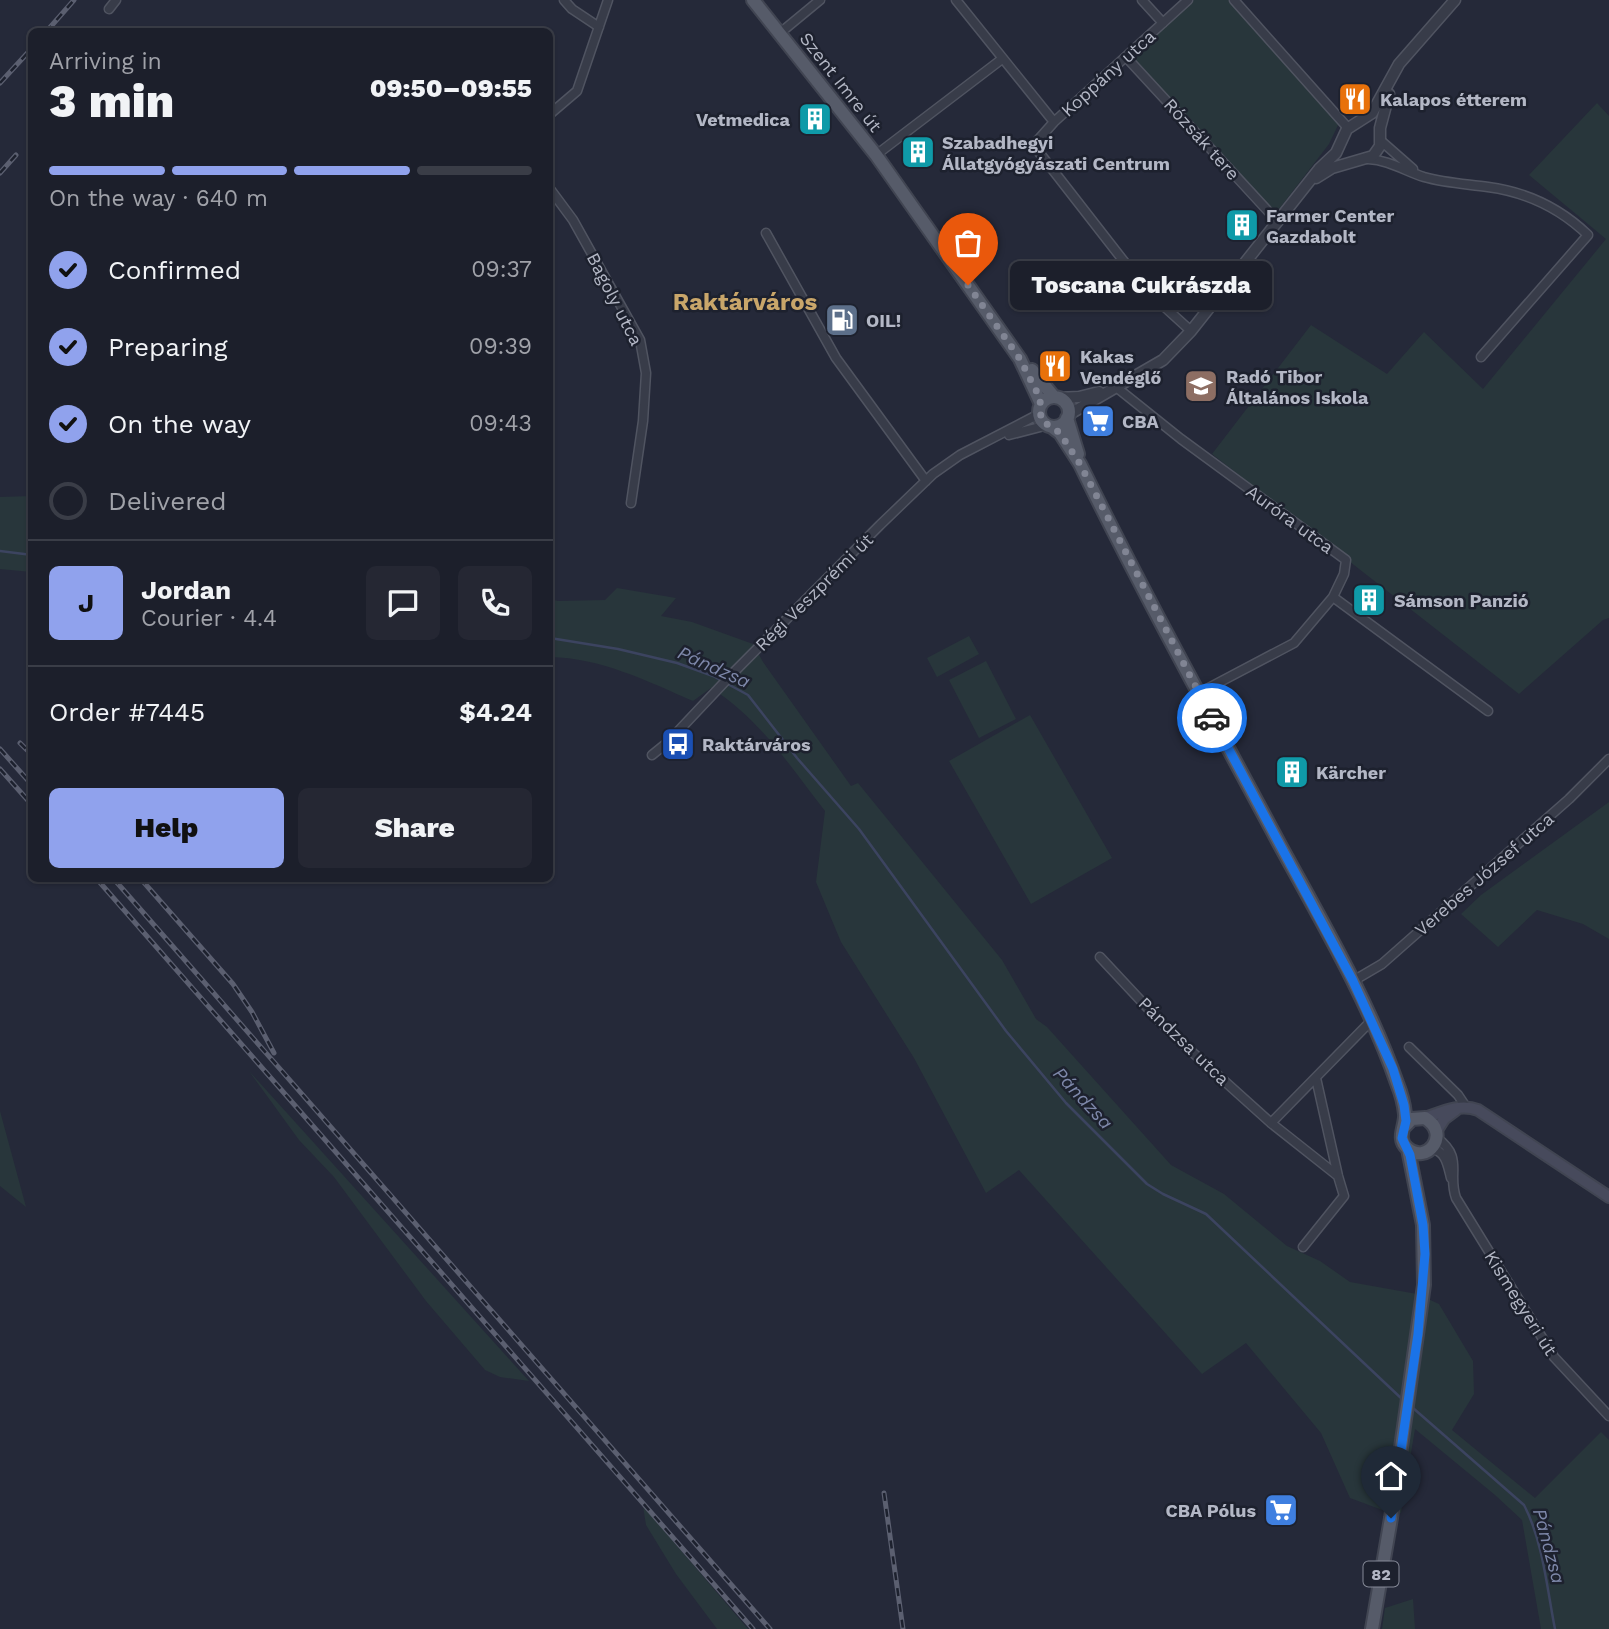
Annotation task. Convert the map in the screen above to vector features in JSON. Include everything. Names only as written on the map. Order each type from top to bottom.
[{"type":"main road","name":"Szent Imre út","points":[[753,0],[876,155],[1020,359],[1034,384],[1040,409]]},
{"type":"main road","name":"Szent Imre út","points":[[1020,359],[1056,397]]},
{"type":"main road","points":[[1040,409],[1046,399],[1056,397]]},
{"type":"main road","name":"82","points":[[1056,397],[1065,402],[1080,464]]},
{"type":"main road","name":"82","points":[[1040,409],[1080,464],[1353,981],[1393,1069],[1423,1118],[1433,1142],[1419,1169],[1425,1203],[1424,1285],[1372,1629]]},
{"type":"main road","points":[[1050,426],[1061,425],[1068,416]]},
{"type":"main road","name":"82","points":[[1393,1069],[1404,1105],[1406,1121],[1402,1138],[1408,1149],[1423,1225]]},
{"type":"main road","points":[[1408,1149],[1418,1153],[1433,1142],[1444,1119],[1466,1107]]},
{"type":"main road","points":[[1404,1127],[1412,1119],[1448,1109],[1472,1107],[1609,1197]]},
{"type":"street","points":[[109,9],[116,0]]},
{"type":"street","points":[[564,0],[572,9],[599,27]]},
{"type":"street","points":[[553,111],[577,91],[608,0]]},
{"type":"street","points":[[780,33],[820,0]]},
{"type":"street","points":[[956,0],[1054,122]]},
{"type":"street","points":[[1142,0],[1163,23]]},
{"type":"street","name":"Koppány utca","points":[[1188,0],[1040,136],[1038,151],[1147,291],[1191,331]]},
{"type":"street","points":[[1234,0],[1352,126],[1371,125],[1394,155],[1424,176]]},
{"type":"street","points":[[1068,416],[1163,360],[1191,331],[1319,169],[1336,153],[1342,138],[1352,126],[1368,117],[1377,107],[1397,70],[1455,0]]},
{"type":"street","name":"Rózsák tere","points":[[1126,57],[1278,222]]},
{"type":"street","points":[[876,155],[1002,59]]},
{"type":"street","points":[[1363,160],[1377,151],[1382,118],[1397,70]]},
{"type":"street","points":[[1342,138],[1343,149],[1347,154],[1363,160]]},
{"type":"street","points":[[1307,185],[1332,168],[1363,160],[1382,160],[1424,176],[1518,193],[1557,211],[1588,235],[1482,357]]},
{"type":"street","name":"Bagoly utca","points":[[553,193],[573,220],[639,340],[646,373],[643,421],[631,503]]},
{"type":"street","points":[[766,233],[836,358],[926,481]]},
{"type":"street","points":[[1056,397],[1079,397],[1116,387]]},
{"type":"street","name":"Auróra utca","points":[[1116,387],[1181,439],[1346,560],[1344,574],[1333,597]]},
{"type":"street","name":"Régi Veszprémi út","points":[[652,755],[668,742],[734,672],[926,481],[960,456],[1040,409]]},
{"type":"street","name":"Régi Veszprémi út","points":[[986,442],[1050,426]]},
{"type":"street","points":[[1199,693],[1294,643],[1333,597],[1488,711]]},
{"type":"street","name":"Verebes József utca","points":[[1353,981],[1382,964],[1569,799],[1609,759]]},
{"type":"street","name":"Pándzsa utca","points":[[1100,957],[1171,1033],[1271,1123],[1338,1176]]},
{"type":"street","points":[[1271,1123],[1371,1021]]},
{"type":"street","points":[[1409,1047],[1458,1095],[1466,1107]]},
{"type":"street","points":[[1303,1247],[1344,1196],[1316,1078]]},
{"type":"street","name":"Kismegyeri út","points":[[1433,1142],[1435,1149],[1446,1159],[1456,1198],[1555,1357],[1609,1416]]},
{"type":"shaded area","points":[[1194,0],[1229,0],[1339,123],[1329,144],[1276,213],[1132,57]]},
{"type":"shaded area","points":[[1597,103],[1609,116],[1609,618],[1603,620],[1519,694],[1212,454],[1311,325],[1387,374],[1424,332],[1483,389],[1606,239],[1529,175]]},
{"type":"shaded area","points":[[28,496],[28,572],[0,569],[0,497]]},
{"type":"shaded area","points":[[617,588],[676,598],[661,616],[692,622],[753,644],[851,786],[858,783],[1002,960],[1036,1019],[1047,1027],[1171,1165],[1224,1194],[1287,1246],[1320,1261],[1350,1282],[1417,1294],[1439,1304],[1473,1361],[1474,1394],[1452,1430],[1535,1498],[1601,1432],[1609,1440],[1609,1629],[1541,1629],[1522,1520],[1415,1429],[1401,1513],[1385,1511],[1350,1498],[1321,1433],[1246,1343],[1202,1374],[1019,1170],[986,1193],[914,1058],[841,942],[816,882],[825,811],[773,744],[745,714],[711,688],[693,701],[606,666],[553,657],[553,600],[605,600]]},
{"type":"shaded area","points":[[969,636],[979,654],[937,677],[927,658]]},
{"type":"shaded area","points":[[986,661],[1016,719],[979,738],[949,680]]},
{"type":"shaded area","points":[[1030,715],[1112,858],[1031,904],[949,761]]},
{"type":"shaded area","points":[[1609,802],[1609,939],[1583,924],[1537,910],[1498,947],[1461,914],[1481,895]]},
{"type":"shaded area","points":[[249,1071],[529,1381],[500,1377],[485,1370],[426,1301],[334,1177],[299,1140]]},
{"type":"shaded area","points":[[0,1111],[26,1207],[0,1186]]},
{"type":"shaded area","points":[[643,1506],[748,1629],[717,1629],[676,1574],[646,1525]]},
{"type":"shaded area","points":[[1413,1599],[1415,1629],[1382,1629],[1385,1608]]},
{"type":"waterway","name":"Pándzsa","points":[[0,551],[28,554]]},
{"type":"waterway","name":"Pándzsa","points":[[553,638],[618,649],[677,663],[713,676],[748,695],[797,758],[859,829],[1006,1031],[1066,1103],[1147,1184],[1206,1214],[1402,1399]]},
{"type":"waterway","name":"Pándzsa","points":[[1413,1408],[1524,1505],[1536,1534],[1555,1629]]},
{"type":"railway","points":[[50,28],[74,0]]},
{"type":"railway","points":[[0,83],[28,52]]},
{"type":"railway","points":[[0,173],[16,155]]},
{"type":"railway","points":[[20,743],[28,751]]},
{"type":"railway","points":[[0,749],[28,780]]},
{"type":"railway","points":[[0,769],[28,800]]},
{"type":"railway","points":[[99,882],[753,1629]]},
{"type":"railway","points":[[116,882],[770,1629]]},
{"type":"railway","points":[[144,882],[233,984],[274,1053]]},
{"type":"railway","points":[[884,1493],[903,1629]]},
{"type":"way so far","points":[[968,285],[1020,359],[1034,384],[1040,398],[1041,420],[1060,433],[1080,464],[1212,718]]},
{"type":"place","name":"Kalapos étterem","points":[[1355,99]]},
{"type":"place","name":"Vetmedica","points":[[815,119]]},
{"type":"place","name":"Szabadhegyi Állatgyógyászati Centrum","points":[[918,152]]},
{"type":"place","name":"Farmer Center Gazdabolt","points":[[1242,225]]},
{"type":"place","name":"Toscana Cukrászda","points":[[968,285]]},
{"type":"place","name":"OIL!","points":[[842,320]]},
{"type":"place","name":"Kakas Vendéglő","points":[[1055,366]]},
{"type":"place","name":"Radó Tibor Általános Iskola","points":[[1201,386]]},
{"type":"place","name":"CBA","points":[[1098,421]]},
{"type":"place","name":"Sámson Panzió","points":[[1369,600]]},
{"type":"place","name":"Raktárváros","points":[[678,744]]},
{"type":"place","name":"Kärcher","points":[[1292,772]]},
{"type":"place","name":"CBA Pólus","points":[[1281,1510]]},
{"type":"district","name":"Raktárváros","points":[[745,302]]},
{"type":"route","points":[[1212,718],[1353,981],[1393,1069],[1404,1105],[1406,1121],[1402,1138],[1410,1155],[1423,1225],[1425,1254],[1418,1334],[1391,1518]]}]
